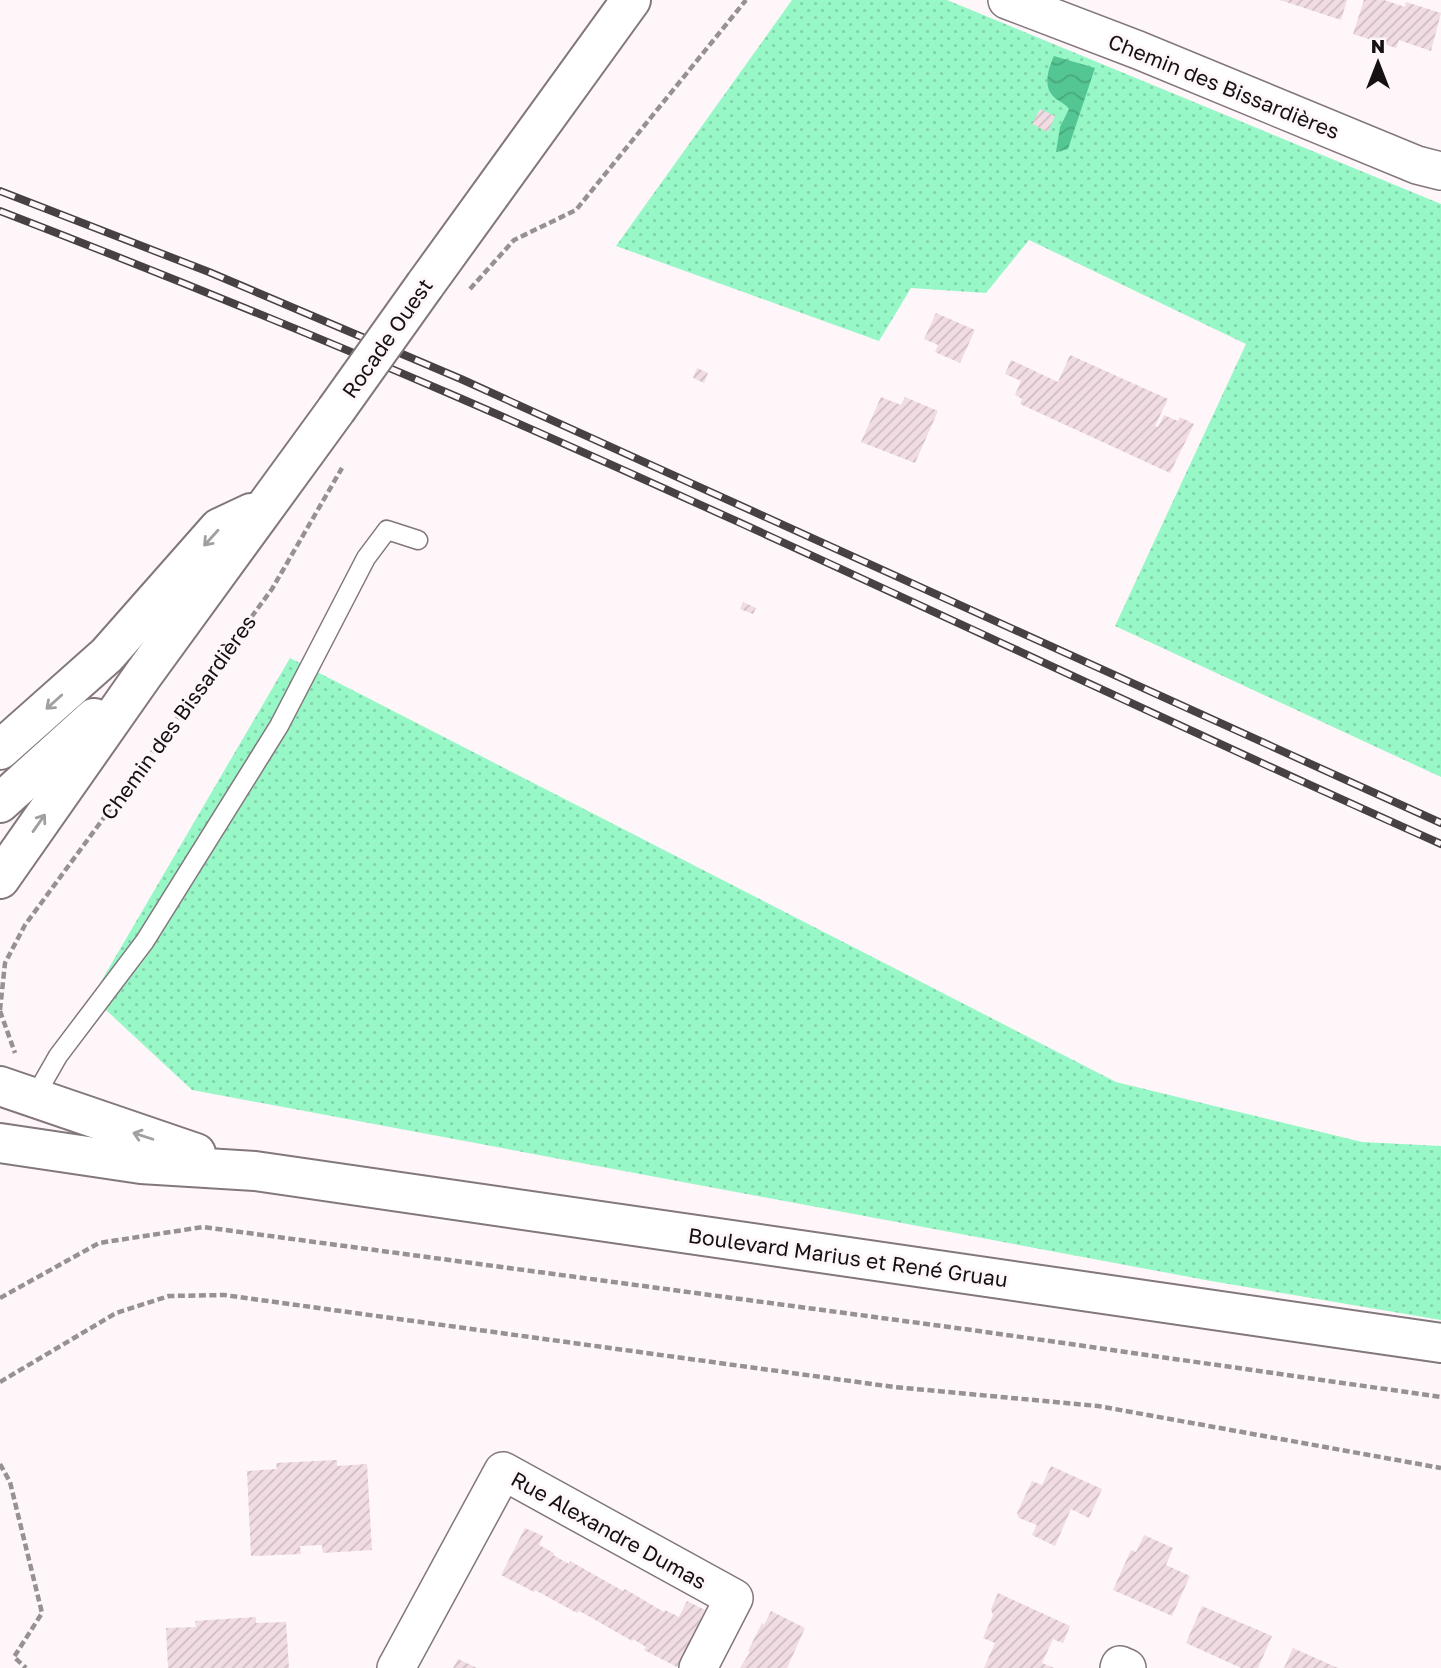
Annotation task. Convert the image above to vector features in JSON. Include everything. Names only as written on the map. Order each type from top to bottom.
[{"type":"main road","name":"Rocade Ouest","points":[[0,879],[143,674],[269,504],[631,0]]},
{"type":"main road","points":[[0,750],[107,655],[219,528],[269,504]]},
{"type":"main road","name":"Rocade Ouest","points":[[0,803],[143,674]]},
{"type":"main road","name":"Boulevard Marius et René Gruau","points":[[17,1092],[255,1171]]},
{"type":"main road","name":"Boulevard Marius et René Gruau","points":[[0,1143],[141,1164],[255,1171],[1441,1343]]},
{"type":"street","name":"Chemin des Bissardières","points":[[1007,0],[1138,50],[1418,165],[1441,171]]},
{"type":"street","name":"Rue Alexandre Dumas","points":[[396,1668],[503,1471],[734,1598],[698,1668]]},
{"type":"street","points":[[1119,1668],[1120,1665],[1127,1668]]},
{"type":"lane","points":[[17,1092],[58,1056],[145,941],[279,726],[366,558],[387,530],[418,540]]},
{"type":"path","points":[[469,290],[514,240],[576,210],[746,0]]},
{"type":"path","name":"Chemin des Bissardières","points":[[0,1010],[5,963],[25,925],[272,589],[346,461]]},
{"type":"path","points":[[0,1298],[99,1243],[203,1227],[979,1331],[1441,1397]]},
{"type":"path","points":[[0,1382],[116,1313],[169,1296],[224,1296],[894,1387],[1097,1406],[1441,1468]]},
{"type":"path","points":[[0,1464],[10,1482],[42,1613],[14,1657],[26,1668]]},
{"type":"shaded area","points":[[792,0],[947,0],[1441,204],[1441,777],[1115,626],[1246,344],[1029,240],[986,293],[911,288],[879,341],[616,246]]},
{"type":"shaded area","points":[[290,658],[1116,1082],[1362,1142],[1441,1146],[1441,1320],[1211,1281],[192,1090],[92,997]]},
{"type":"water","points":[[1054,56],[1095,68],[1068,149],[1056,152],[1060,127],[1069,109],[1049,91],[1047,81]]},
{"type":"building","points":[[1280,0],[1347,0],[1341,20]]},
{"type":"building","points":[[1364,0],[1384,0],[1405,7],[1406,2],[1441,13],[1431,51],[1399,40],[1396,48],[1353,34]]},
{"type":"building","points":[[1040,109],[1055,116],[1048,132],[1032,124]]},
{"type":"building","points":[[936,313],[975,330],[960,363],[935,352],[938,345],[924,339]]},
{"type":"building","points":[[1070,355],[1168,399],[1155,426],[1158,427],[1164,415],[1178,421],[1180,417],[1194,424],[1170,473],[1020,404],[1022,399],[1015,395],[1021,381],[1005,374],[1011,360],[1058,382]]},
{"type":"building","points":[[697,368],[708,373],[704,383],[693,378]]},
{"type":"building","points":[[881,397],[901,405],[905,397],[938,411],[915,463],[861,442]]},
{"type":"building","points":[[743,602],[756,608],[753,614],[740,609]]},
{"type":"building","points":[[337,1460],[337,1466],[367,1464],[372,1550],[323,1553],[322,1545],[300,1546],[301,1554],[251,1556],[247,1471],[277,1469],[276,1463]]},
{"type":"building","points":[[1051,1466],[1102,1489],[1089,1518],[1071,1509],[1055,1546],[1032,1535],[1037,1525],[1019,1518],[1017,1513],[1032,1481],[1042,1485]]},
{"type":"building","points":[[525,1528],[543,1536],[539,1545],[554,1553],[553,1555],[569,1564],[570,1561],[623,1591],[625,1589],[664,1612],[665,1610],[679,1617],[687,1601],[705,1610],[677,1667],[644,1650],[646,1647],[633,1639],[632,1641],[579,1611],[577,1613],[501,1575]]},
{"type":"building","points":[[1144,1535],[1173,1548],[1166,1565],[1190,1576],[1172,1616],[1113,1590],[1131,1550],[1136,1552]]},
{"type":"building","points":[[998,1593],[1070,1626],[1063,1643],[1053,1639],[1042,1663],[1054,1668],[984,1668],[995,1643],[983,1638],[993,1615],[991,1609]]},
{"type":"building","points":[[1202,1606],[1272,1636],[1258,1668],[1241,1668],[1186,1643]]},
{"type":"building","points":[[771,1611],[805,1628],[787,1668],[740,1668],[762,1623],[764,1625]]},
{"type":"building","points":[[256,1617],[256,1623],[286,1622],[289,1668],[168,1668],[166,1628],[196,1627],[195,1621]]},
{"type":"building","points":[[1293,1648],[1338,1668],[1284,1668]]},
{"type":"building","points":[[458,1659],[477,1668],[453,1668]]},
{"type":"railway","points":[[0,191],[209,272],[461,379],[1441,823]]},
{"type":"railway","points":[[0,211],[285,324],[579,450],[1441,844]]}]
